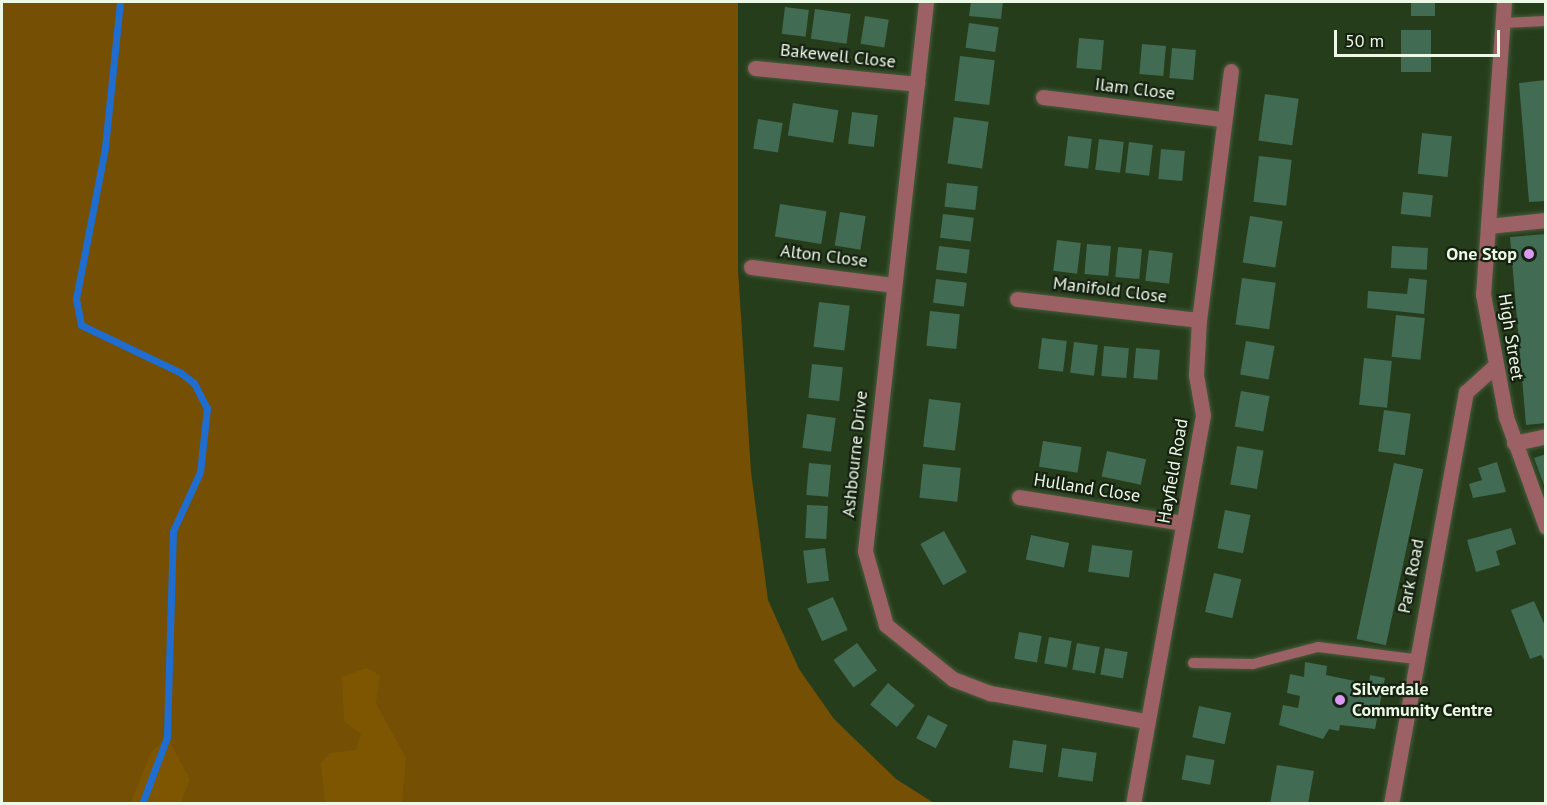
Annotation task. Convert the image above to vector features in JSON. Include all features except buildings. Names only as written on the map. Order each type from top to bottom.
[{"type":"street","name":"Ashbourne Drive","points":[[926,2],[865,551],[886,625],[953,679],[990,693],[1146,722]]},
{"type":"street","name":"High Street","points":[[1504,2],[1484,294],[1494,368],[1514,443],[1545,527]]},
{"type":"street","name":"Bakewell Close","points":[[754,68],[917,84]]},
{"type":"street","name":"Hayfield Road","points":[[1133,804],[1203,415],[1196,375],[1199,320],[1222,119],[1231,71]]},
{"type":"street","name":"Ilam Close","points":[[1043,97],[1222,119]]},
{"type":"street","points":[[1488,226],[1545,220]]},
{"type":"street","name":"Alton Close","points":[[751,267],[893,285]]},
{"type":"street","name":"Manifold Close","points":[[1017,299],[1199,320]]},
{"type":"street","name":"Park Road","points":[[1391,804],[1415,659],[1466,392],[1494,368]]},
{"type":"street","points":[[1514,443],[1545,436]]},
{"type":"street","name":"Hulland Close","points":[[1019,497],[1183,523]]},
{"type":"lane","points":[[1503,24],[1545,21]]},
{"type":"lane","points":[[1193,663],[1253,664],[1318,647],[1415,659]]},
{"type":"shaded area","points":[[2,2],[738,2],[738,270],[751,472],[768,600],[799,669],[834,719],[896,779],[934,803],[2,804]]},
{"type":"shaded area","points":[[366,668],[380,675],[376,703],[406,758],[402,803],[325,803],[321,763],[330,753],[356,750],[361,734],[344,721],[342,677]]},
{"type":"shaded area","points":[[167,737],[190,779],[181,803],[131,803],[151,752]]},
{"type":"waterway","points":[[120,2],[105,148],[76,299],[81,325],[181,373],[194,383],[207,408],[200,472],[173,531],[167,737],[142,804]]},
{"type":"place","name":"One Stop","points":[[1529,254]]},
{"type":"place","name":"Silverdale Community Centre","points":[[1340,700]]}]
